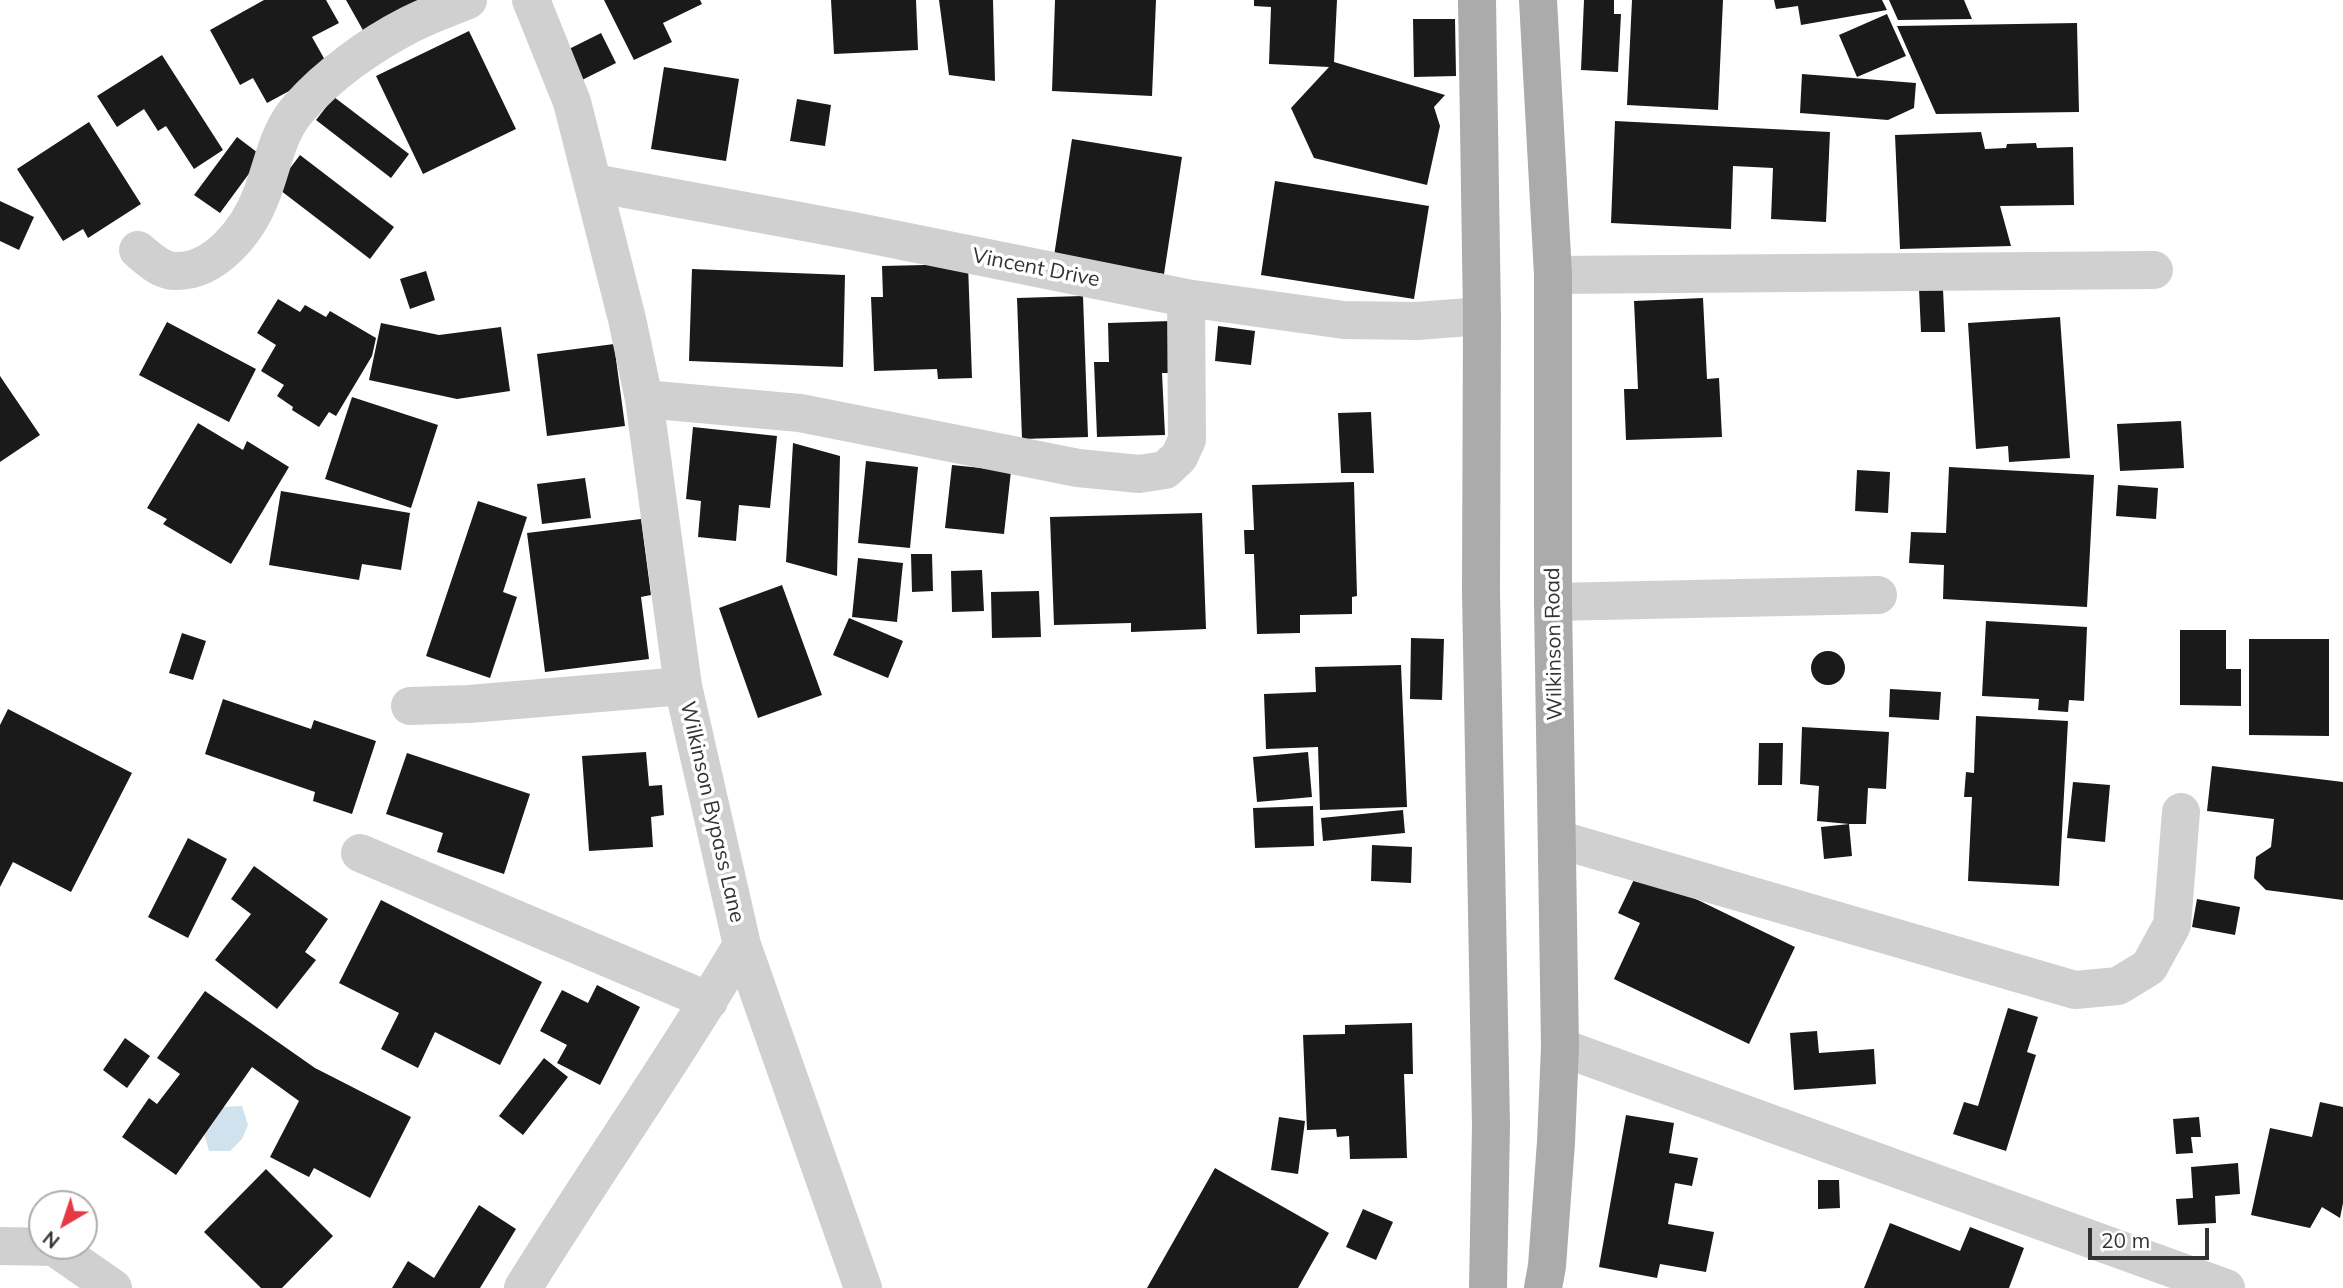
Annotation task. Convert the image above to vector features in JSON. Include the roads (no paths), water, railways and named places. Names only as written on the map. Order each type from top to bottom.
[{"type":"main road","points":[[1477,0],[1482,316],[1481,592],[1491,1126],[1488,1288]]},
{"type":"main road","name":"Wilkinson Road","points":[[1538,0],[1553,275],[1553,602],[1560,1048],[1556,1142],[1543,1288]]},
{"type":"street","points":[[138,250],[157,266],[173,271],[204,265],[229,246],[248,223],[261,197],[281,136],[296,110],[317,88],[357,58],[409,25],[468,0]]},
{"type":"street","name":"Wilkinson Bypass Lane","points":[[531,0],[572,102],[627,319],[644,399],[683,686],[742,945],[863,1288]]},
{"type":"street","name":"Vincent Drive","points":[[594,183],[853,231],[1186,298],[1344,320],[1417,321],[1482,316]]},
{"type":"street","points":[[1553,275],[2154,270]]},
{"type":"street","points":[[644,399],[800,413],[1078,468],[1139,474],[1165,470],[1179,457],[1187,440],[1186,298]]},
{"type":"street","points":[[1553,602],[1878,595]]},
{"type":"street","points":[[410,706],[469,704],[683,686]]},
{"type":"street","points":[[1558,839],[2075,990],[2118,986],[2149,967],[2172,925],[2181,812]]},
{"type":"street","points":[[360,853],[709,1001]]},
{"type":"street","points":[[523,1288],[709,1001],[742,945]]},
{"type":"street","points":[[1560,1048],[2226,1288]]},
{"type":"street","points":[[0,1246],[54,1247],[113,1288]]},
{"type":"water","points":[[242,1106],[248,1125],[242,1139],[230,1151],[209,1151],[204,1133],[222,1107]]}]
